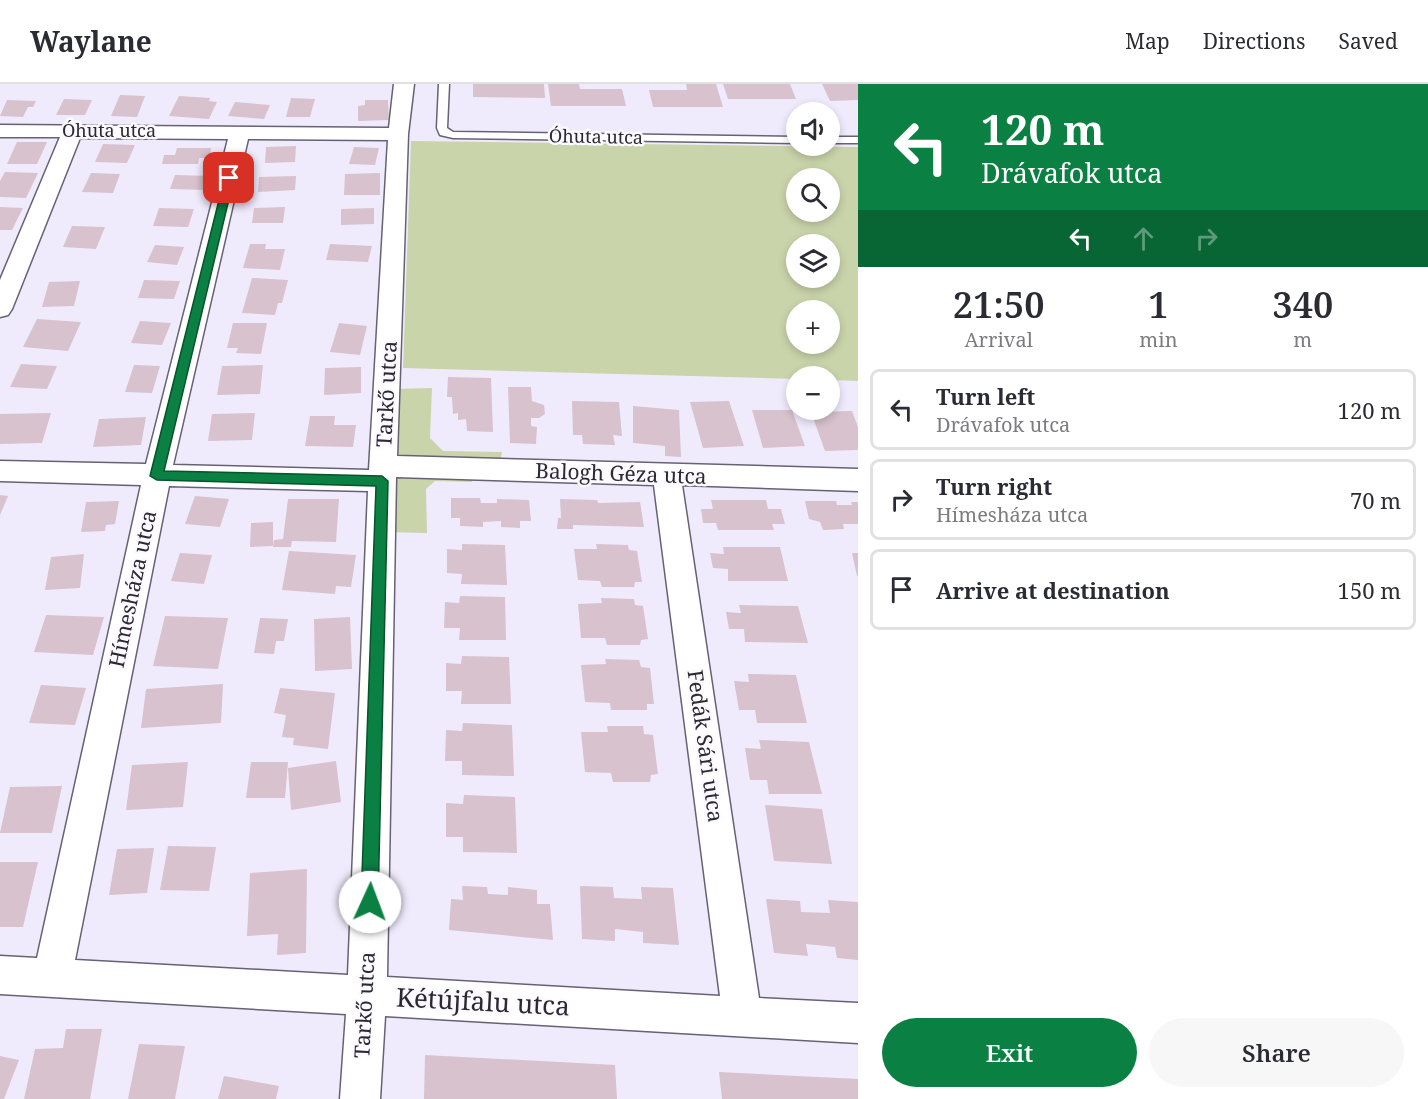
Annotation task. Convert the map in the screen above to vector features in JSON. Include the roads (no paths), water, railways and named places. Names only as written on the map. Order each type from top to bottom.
[{"type":"street","name":"Tarkő utca","points":[[360,1099],[367,995],[383,474],[398,134],[404,84]]},
{"type":"street","points":[[0,309],[73,130]]},
{"type":"street","name":"Óhuta utca","points":[[0,131],[398,134]]},
{"type":"street","name":"Hímesháza utca","points":[[52,978],[157,476],[240,132]]},
{"type":"street","name":"Balogh Géza utca","points":[[0,471],[157,476],[667,475],[858,480]]},
{"type":"street","name":"Fedák Sári utca","points":[[667,475],[742,1016]]},
{"type":"street","name":"Kétújfalu utca","points":[[0,975],[858,1023]]},
{"type":"lane","name":"Óhuta utca","points":[[444,84],[442,128],[444,133],[453,135],[786,140]]},
{"type":"lane","points":[[840,140],[858,140]]}]
